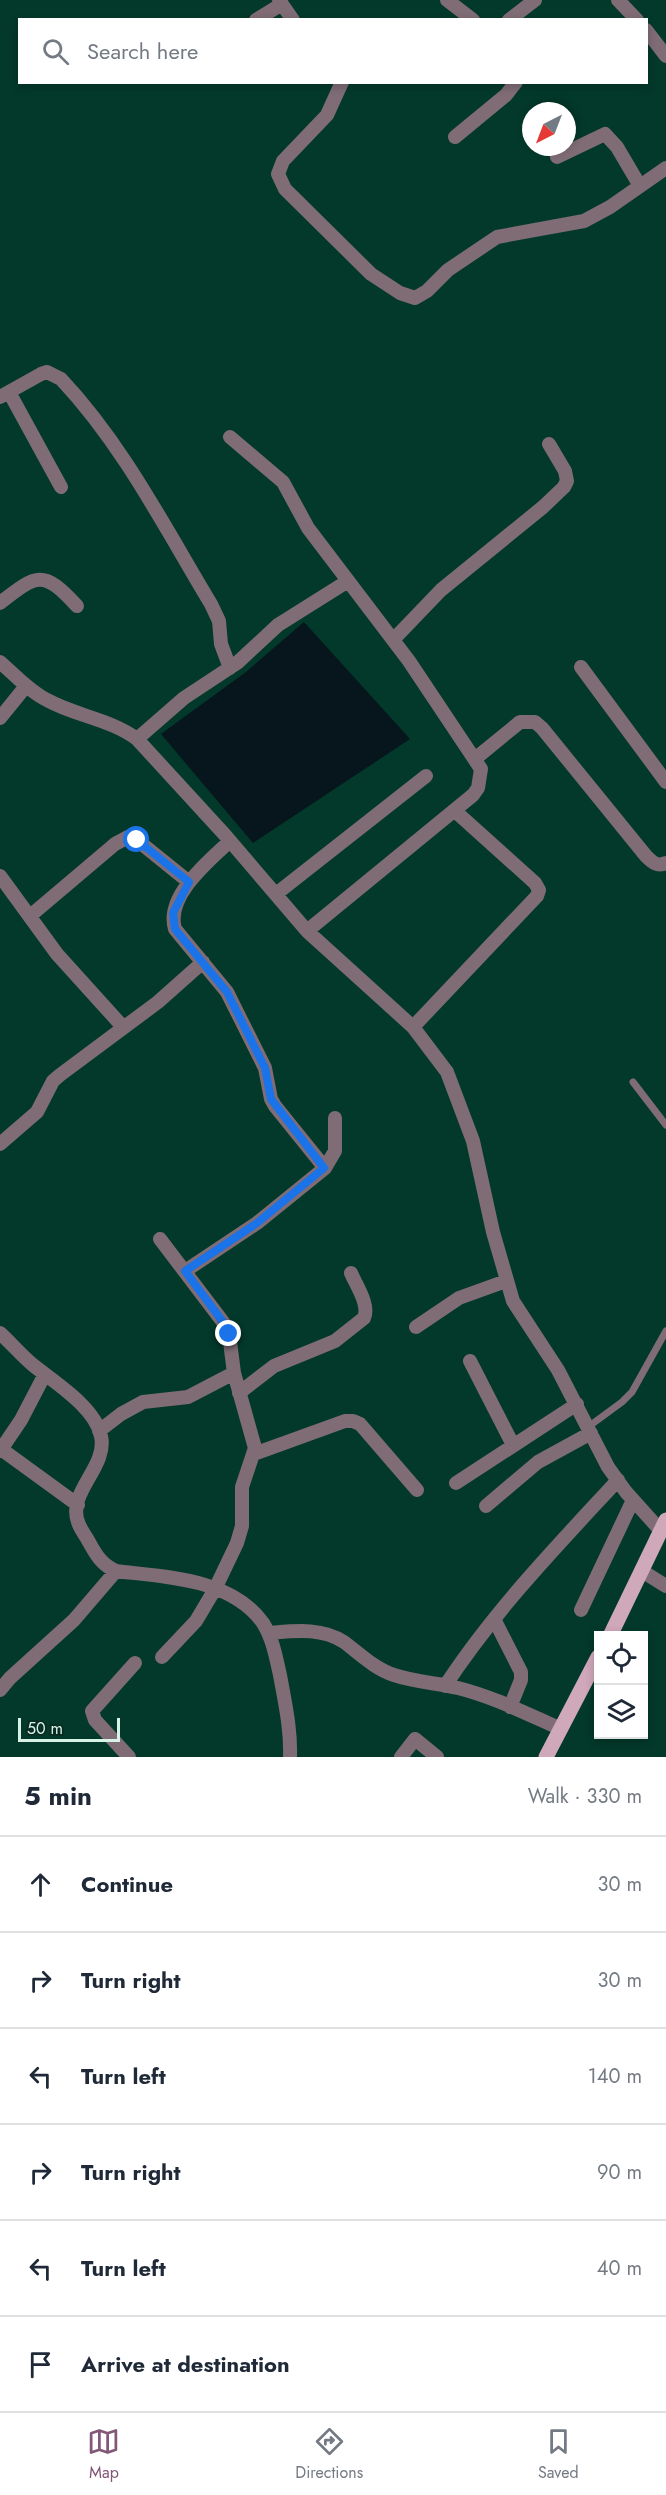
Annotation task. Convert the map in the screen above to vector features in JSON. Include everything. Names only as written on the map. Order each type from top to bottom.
[{"type":"main road","points":[[612,1631],[663,1526]]},
{"type":"main road","points":[[546,1757],[594,1666]]},
{"type":"street","points":[[447,0],[470,18]]},
{"type":"street","points":[[512,18],[535,0]]},
{"type":"street","points":[[618,0],[635,18]]},
{"type":"street","points":[[259,18],[281,2],[292,18]]},
{"type":"street","points":[[648,33],[666,56]]},
{"type":"street","points":[[341,84],[327,115],[283,161],[278,174],[285,189],[371,273],[409,297],[422,296],[448,270],[497,237],[584,221],[666,168]]},
{"type":"street","points":[[455,137],[506,95],[514,84]]},
{"type":"street","points":[[557,157],[605,134],[618,147],[640,186]]},
{"type":"street","points":[[61,487],[4,395],[41,374],[54,374],[61,379],[100,422],[139,482],[211,604],[219,621],[221,644],[230,668]]},
{"type":"street","points":[[231,437],[283,482],[301,517],[393,640],[476,758],[481,769],[478,788],[455,811],[307,931]]},
{"type":"street","points":[[393,640],[441,590],[543,507],[564,487],[567,481],[565,471],[549,444]]},
{"type":"street","points":[[0,603],[21,587],[36,579],[45,579],[60,588],[77,606]]},
{"type":"street","points":[[137,739],[184,698],[230,668],[278,625],[348,581]]},
{"type":"street","points":[[0,662],[26,686],[46,700],[124,730],[137,739],[230,841],[307,931],[413,1027],[431,1048],[447,1072],[458,1096],[473,1141],[506,1281],[513,1301],[577,1404],[608,1467],[633,1500],[663,1526]]},
{"type":"street","points":[[581,667],[666,782]]},
{"type":"street","points":[[0,718],[26,686]]},
{"type":"street","points":[[476,758],[520,722],[535,722],[543,728],[646,856],[653,863],[661,865],[666,863]]},
{"type":"street","points":[[276,894],[426,776]]},
{"type":"street","points":[[413,1027],[537,896],[539,890],[535,883],[455,811]]},
{"type":"street","points":[[30,916],[115,844],[128,837],[137,840],[189,882]]},
{"type":"street","points":[[230,841],[189,882],[177,902],[173,922],[175,929],[227,992],[265,1068],[271,1099],[324,1168]]},
{"type":"street","points":[[0,876],[57,954],[123,1027]]},
{"type":"street","points":[[0,1144],[37,1112],[53,1081],[158,1002],[203,962]]},
{"type":"street","points":[[185,1271],[257,1223],[324,1168],[335,1151],[335,1118]]},
{"type":"street","points":[[160,1239],[223,1322],[229,1334],[234,1374],[253,1437],[254,1454],[242,1487],[242,1526],[237,1543],[196,1621],[162,1657]]},
{"type":"street","points":[[239,1393],[274,1366],[335,1341],[364,1318],[365,1306],[351,1273]]},
{"type":"street","points":[[417,1327],[459,1298],[506,1281]]},
{"type":"street","points":[[0,1333],[45,1374],[68,1391],[86,1411],[99,1431],[102,1448],[76,1510],[78,1522],[97,1557],[106,1566],[116,1571],[191,1581],[214,1589],[255,1614],[268,1633],[273,1644],[289,1719],[290,1757]]},
{"type":"street","points":[[470,1361],[513,1445]]},
{"type":"street","points":[[45,1374],[21,1420],[0,1450],[78,1505]]},
{"type":"street","points":[[99,1431],[121,1413],[143,1402],[188,1397],[234,1374]]},
{"type":"street","points":[[456,1483],[577,1404]]},
{"type":"street","points":[[254,1454],[353,1420],[360,1424],[417,1490]]},
{"type":"street","points":[[486,1506],[538,1462],[589,1430]]},
{"type":"street","points":[[445,1686],[494,1619],[618,1480]]},
{"type":"street","points":[[581,1611],[633,1500]]},
{"type":"street","points":[[0,1690],[10,1678],[74,1620],[116,1571]]},
{"type":"street","points":[[642,1571],[666,1586]]},
{"type":"street","points":[[494,1619],[521,1672],[521,1680],[510,1707]]},
{"type":"street","points":[[268,1633],[300,1630],[330,1635],[385,1672],[490,1697],[561,1729]]},
{"type":"street","points":[[129,1757],[92,1716],[96,1706],[135,1663]]},
{"type":"street","points":[[401,1757],[415,1739],[437,1757]]},
{"type":"lane","points":[[633,1082],[666,1125]]},
{"type":"lane","points":[[589,1430],[632,1392],[666,1331]]},
{"type":"shaded area","points":[[304,622],[410,739],[253,843],[161,734],[246,672]]},
{"type":"route","points":[[137,840],[189,882],[173,913],[175,929],[227,992],[265,1068],[271,1099],[324,1168],[303,1188],[257,1223],[185,1271],[223,1322],[229,1334]]}]
